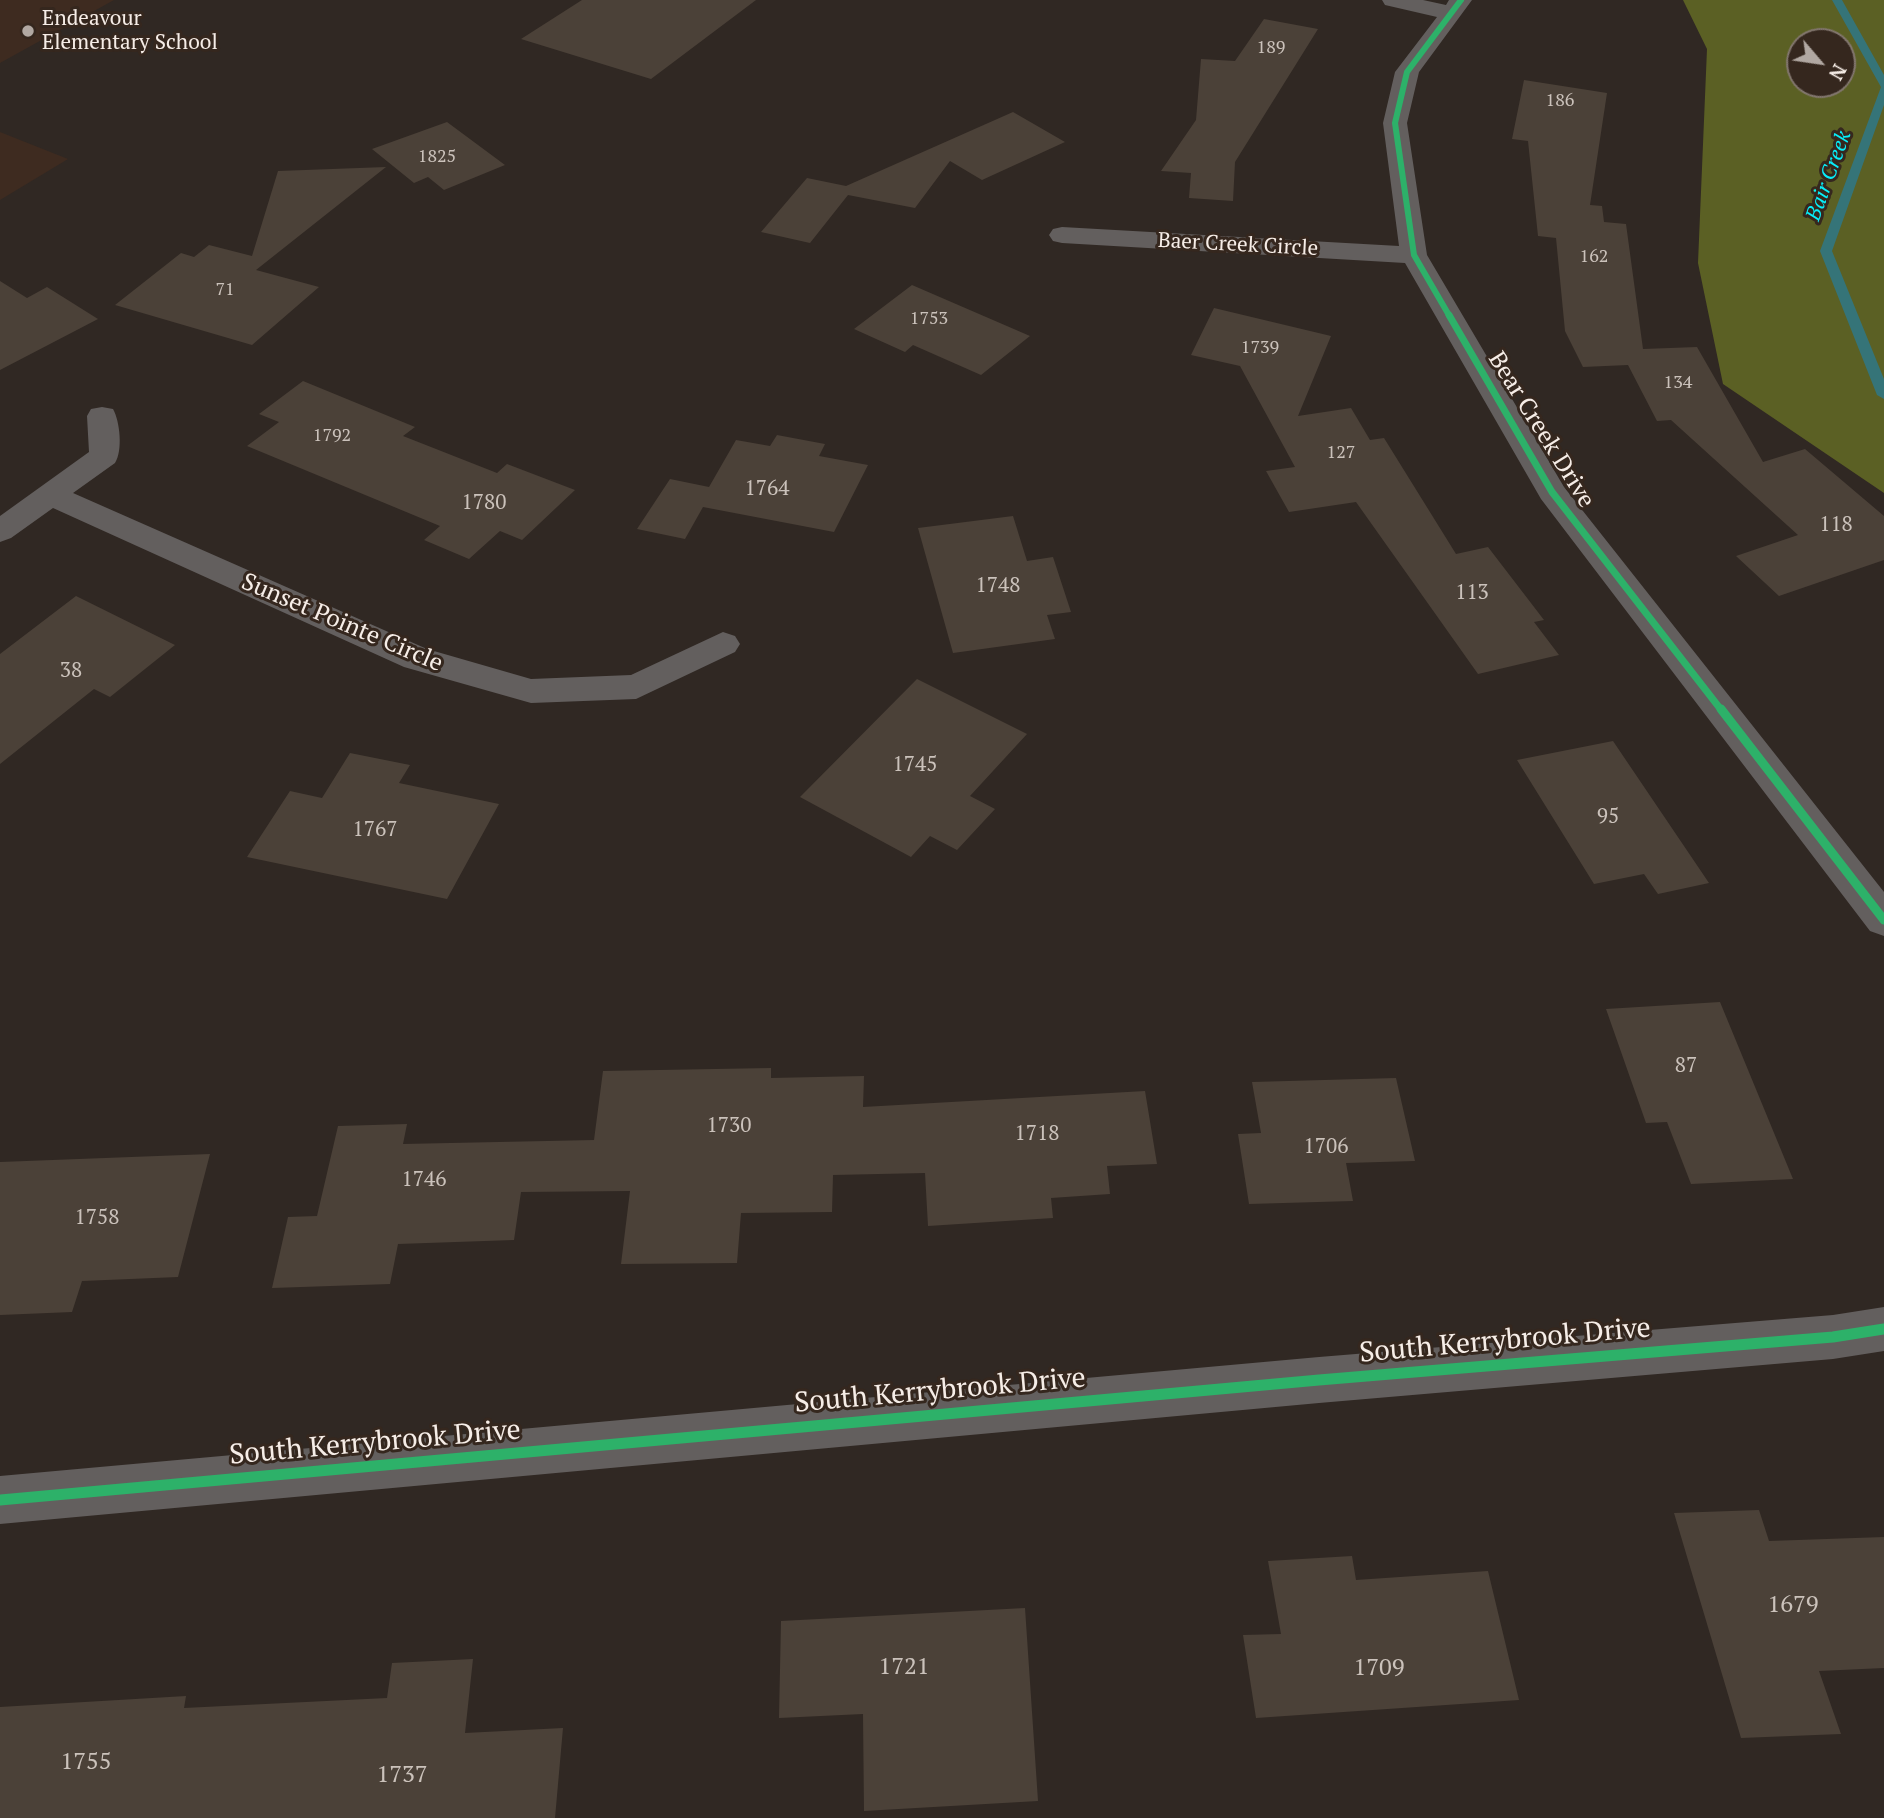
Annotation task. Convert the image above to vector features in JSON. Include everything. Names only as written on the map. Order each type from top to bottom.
[{"type":"street","points":[[1392,0],[1456,7]]},
{"type":"street","name":"Bear Creek Drive","points":[[1456,7],[1407,72],[1395,123],[1415,255],[1552,492],[1884,920]]},
{"type":"street","name":"Baer Creek Circle","points":[[1062,235],[1415,255]]},
{"type":"street","points":[[0,531],[104,456],[102,416]]},
{"type":"street","name":"Sunset Pointe Circle","points":[[50,495],[416,659],[531,691],[636,687],[723,644]]},
{"type":"street","name":"South Kerrybrook Drive","points":[[0,1500],[1292,1382],[1833,1337],[1884,1329]]},
{"type":"shaded area","name":"Endeavour Elementary School","points":[[0,0],[114,0],[0,63]]},
{"type":"shaded area","points":[[0,132],[68,159],[0,200]]},
{"type":"green space","points":[[1683,0],[1884,0],[1884,493],[1723,384],[1698,263],[1707,49]]},
{"type":"building","points":[[582,0],[756,0],[651,79],[521,39]]},
{"type":"building","points":[[1264,19],[1318,29],[1235,162],[1233,201],[1189,198],[1191,173],[1161,171],[1196,120],[1201,59],[1235,61]]},
{"type":"building","points":[[1524,80],[1607,93],[1590,205],[1602,206],[1604,222],[1626,224],[1643,349],[1697,347],[1763,462],[1805,449],[1884,516],[1884,560],[1779,596],[1736,556],[1798,535],[1671,420],[1657,421],[1628,365],[1583,367],[1565,331],[1556,238],[1538,236],[1528,141],[1512,139]]},
{"type":"building","points":[[1013,112],[1065,142],[982,180],[950,161],[915,208],[848,195],[810,243],[761,232],[807,178],[846,186]]},
{"type":"building","points":[[447,122],[505,165],[444,190],[428,177],[414,183],[372,149]]},
{"type":"building","points":[[386,167],[256,270],[319,287],[252,345],[115,305],[181,253],[194,257],[209,245],[252,256],[278,171]]},
{"type":"building","points":[[0,281],[27,298],[47,287],[98,319],[0,370]]},
{"type":"building","points":[[912,285],[1030,336],[981,375],[913,345],[905,352],[854,329]]},
{"type":"building","points":[[1214,308],[1331,336],[1298,416],[1351,408],[1370,440],[1384,438],[1456,554],[1488,547],[1544,620],[1534,622],[1559,655],[1478,674],[1356,502],[1289,512],[1266,471],[1295,467],[1240,366],[1191,355]]},
{"type":"building","points":[[303,381],[415,427],[403,436],[497,473],[507,464],[575,490],[522,540],[500,531],[469,559],[424,540],[440,526],[247,446],[279,422],[259,414]]},
{"type":"building","points":[[777,435],[825,444],[819,456],[868,465],[834,532],[703,507],[685,539],[637,529],[670,479],[709,487],[736,440],[770,446]]},
{"type":"building","points":[[1013,516],[1027,561],[1053,557],[1071,612],[1047,615],[1055,639],[953,653],[918,528]]},
{"type":"building","points":[[76,596],[175,645],[110,697],[94,689],[0,764],[0,654]]},
{"type":"building","points":[[917,679],[1027,734],[970,796],[995,809],[957,850],[930,836],[911,857],[800,797]]},
{"type":"building","points":[[1613,741],[1709,883],[1658,894],[1644,874],[1594,884],[1517,760]]},
{"type":"building","points":[[350,753],[410,765],[399,783],[499,804],[447,899],[247,857],[290,791],[322,798]]},
{"type":"building","points":[[1720,1002],[1793,1179],[1691,1184],[1667,1122],[1646,1123],[1606,1009]]},
{"type":"building","points":[[771,1068],[771,1078],[864,1076],[863,1107],[1145,1091],[1157,1164],[1107,1166],[1110,1194],[1051,1198],[1053,1218],[928,1226],[925,1173],[833,1175],[832,1212],[741,1213],[737,1263],[621,1264],[630,1191],[521,1192],[514,1240],[398,1244],[390,1284],[272,1288],[288,1217],[317,1216],[338,1126],[407,1124],[403,1144],[594,1140],[603,1071]]},
{"type":"building","points":[[1396,1078],[1415,1161],[1346,1163],[1353,1201],[1249,1204],[1238,1134],[1261,1133],[1252,1082]]},
{"type":"building","points":[[210,1154],[178,1277],[82,1281],[72,1312],[0,1315],[0,1162]]},
{"type":"building","points":[[1759,1510],[1769,1541],[1884,1537],[1884,1668],[1819,1671],[1841,1734],[1741,1738],[1674,1513]]},
{"type":"building","points":[[1352,1556],[1356,1580],[1488,1571],[1519,1700],[1256,1718],[1243,1635],[1281,1634],[1268,1561]]},
{"type":"building","points":[[1025,1608],[1038,1801],[864,1811],[863,1714],[779,1718],[781,1621]]},
{"type":"building","points":[[473,1659],[465,1733],[563,1728],[555,1818],[0,1818],[0,1707],[186,1696],[184,1708],[387,1698],[392,1663]]},
{"type":"waterway","name":"Bair Creek","points":[[1837,0],[1884,85]]},
{"type":"waterway","name":"Bair Creek","points":[[1884,90],[1826,251],[1884,395]]},
{"type":"cycle path","points":[[1461,0],[1407,72],[1395,123],[1414,255],[1552,492],[1884,920]]},
{"type":"cycle path","points":[[0,1500],[1319,1380],[1833,1337],[1884,1329]]},
{"type":"place","name":"Endeavour Elementary School","points":[[28,31]]}]
